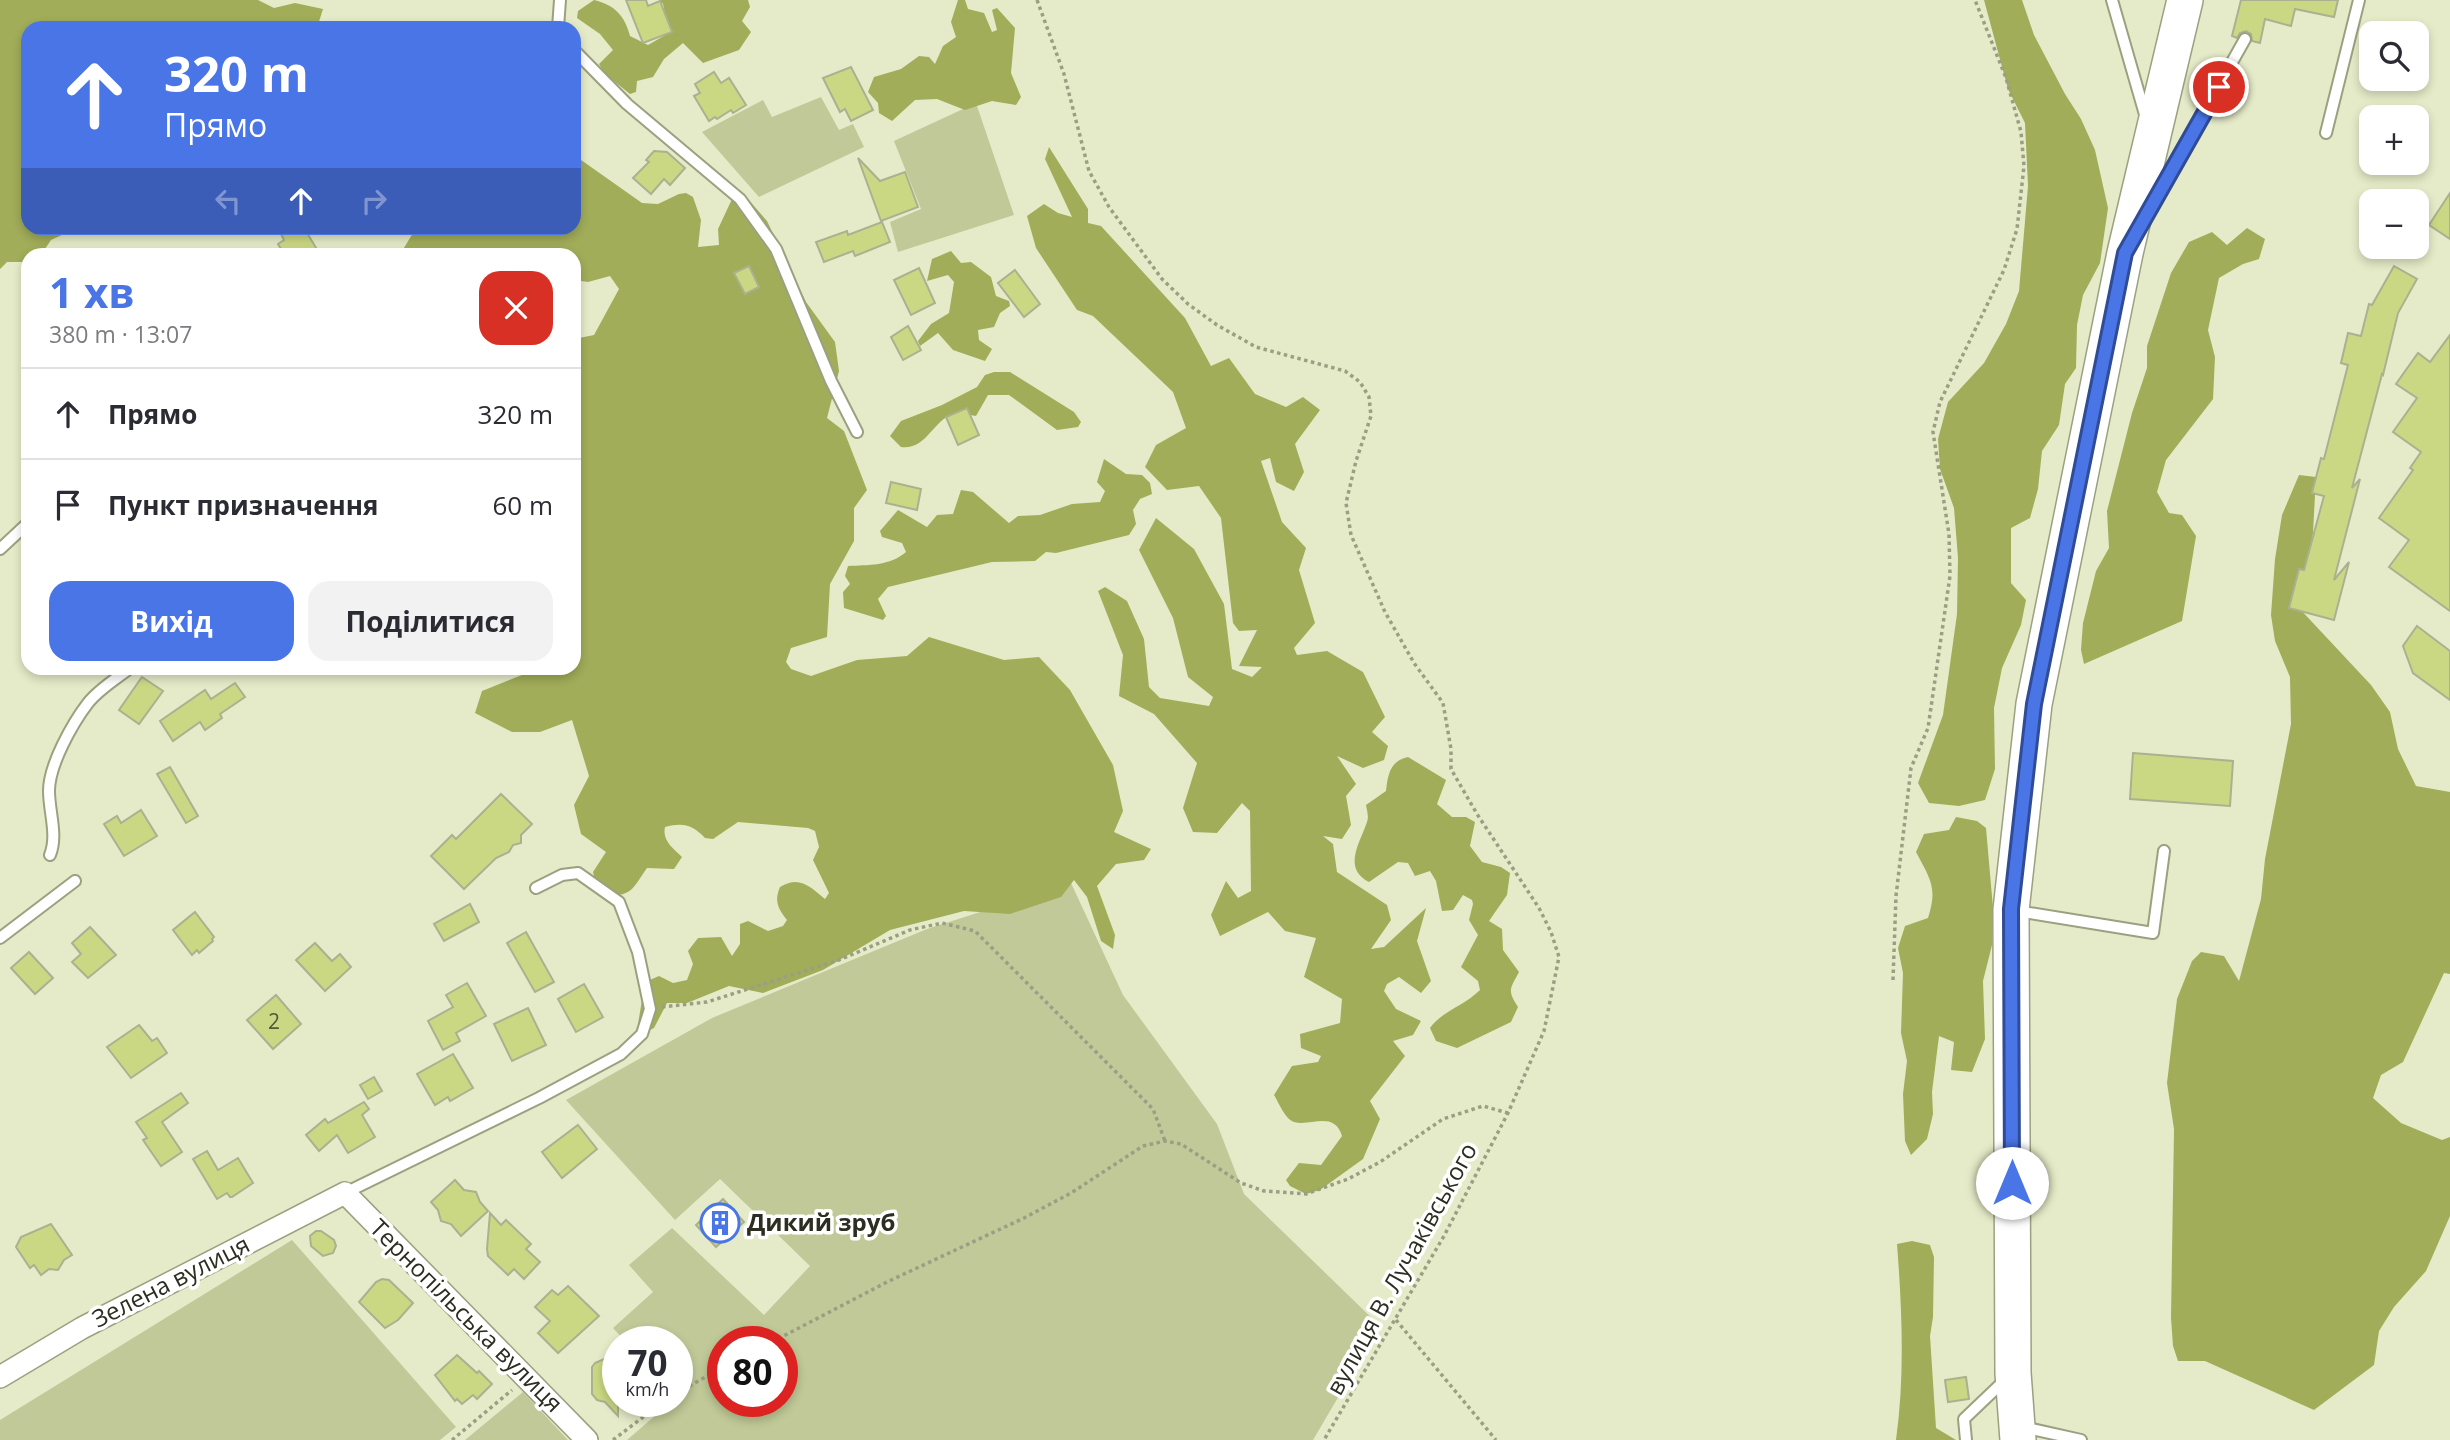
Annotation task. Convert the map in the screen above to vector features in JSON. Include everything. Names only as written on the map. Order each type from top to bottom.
[{"type":"highway","points":[[2018,1433],[2013,1373],[2011,909],[2034,704],[2125,253],[2185,0]]},
{"type":"street","name":"Тернопільська вулиця","points":[[345,1193],[587,1440]]},
{"type":"street","name":"Зелена вулиця","points":[[0,1377],[82,1328],[345,1193]]},
{"type":"lane","points":[[558,21],[560,0]]},
{"type":"lane","points":[[2112,0],[2151,136]]},
{"type":"lane","points":[[2326,133],[2360,0]]},
{"type":"lane","points":[[2125,253],[2245,39]]},
{"type":"lane","points":[[581,57],[627,104],[740,199],[776,249],[831,381],[857,432]]},
{"type":"lane","points":[[0,549],[21,530]]},
{"type":"lane","points":[[50,855],[55,842],[49,786],[53,763],[88,703],[121,675]]},
{"type":"lane","points":[[2011,909],[2154,933],[2164,851]]},
{"type":"lane","points":[[345,1193],[539,1098],[621,1054],[642,1034],[650,1009],[638,952],[619,902],[578,873],[562,875],[536,888]]},
{"type":"lane","points":[[0,938],[75,881]]},
{"type":"lane","points":[[1966,1440],[1964,1419],[2013,1373]]},
{"type":"lane","points":[[2018,1433],[2081,1440]]},
{"type":"path","name":"вулиця В. Лучаківського","points":[[1037,0],[1064,74],[1089,171],[1109,207],[1162,279],[1188,304],[1217,325],[1256,347],[1345,371],[1360,382],[1369,397],[1371,416],[1346,503],[1350,535],[1385,612],[1414,663],[1443,704],[1451,749],[1451,769],[1477,814],[1539,908],[1559,957],[1545,1031],[1508,1113],[1444,1236],[1324,1440]]},
{"type":"path","points":[[1893,980],[1896,896],[1911,768],[1928,728],[1950,576],[1949,534],[1933,432],[1940,402],[2004,270],[2017,229],[2024,166],[2021,132],[2006,78],[1975,0]]},
{"type":"path","points":[[650,1009],[707,1002],[839,960],[910,930],[942,923],[975,931],[1153,1109],[1165,1141]]},
{"type":"path","points":[[798,1328],[1071,1193],[1143,1146],[1165,1141],[1181,1144],[1241,1183],[1264,1191],[1306,1194],[1348,1179],[1380,1162],[1443,1119],[1483,1106],[1508,1113]]},
{"type":"path","points":[[1396,1320],[1496,1440]]},
{"type":"path","points":[[452,1440],[527,1377]]},
{"type":"path","points":[[612,1440],[643,1417]]},
{"type":"green space","points":[[0,0],[258,0],[274,8],[295,3],[323,9],[319,21],[21,21],[21,235],[62,235],[51,240],[46,248],[21,248],[21,262],[7,262],[0,269]]},
{"type":"green space","points":[[594,0],[613,8],[622,17],[630,36],[648,45],[669,33],[663,4],[659,0],[748,0],[750,7],[742,21],[751,32],[739,50],[703,63],[683,43],[664,59],[653,77],[637,81],[636,92],[630,94],[604,73],[599,64],[613,50],[600,34],[577,18],[578,11]]},
{"type":"green space","points":[[958,0],[965,0],[968,9],[984,13],[992,32],[997,30],[992,10],[997,8],[1015,28],[1011,73],[1021,97],[1016,105],[992,101],[965,110],[937,99],[915,100],[892,121],[879,113],[878,103],[868,92],[874,77],[901,69],[919,56],[929,57],[935,64],[943,46],[956,37],[951,22]]},
{"type":"green space","points":[[1984,0],[2022,0],[2034,35],[2081,119],[2095,150],[2108,208],[2100,263],[2083,295],[2077,325],[2076,368],[2065,384],[2059,425],[2042,451],[2038,489],[2030,518],[2011,528],[2011,583],[2026,600],[2021,625],[2002,668],[1994,708],[1995,769],[1985,800],[1959,806],[1929,803],[1918,783],[1943,715],[1957,614],[1958,558],[1954,508],[1940,469],[1938,439],[1948,402],[1984,363],[2006,324],[2019,291],[2028,186],[2025,123],[2008,89]]},
{"type":"green space","points":[[821,97],[839,130],[853,124],[864,147],[759,197],[702,132],[763,100],[772,117]]},
{"type":"green space","points":[[976,103],[1014,215],[898,252],[890,222],[921,209],[894,141]]},
{"type":"green space","points":[[1049,147],[1088,209],[1088,223],[1101,226],[1185,318],[1211,366],[1229,358],[1255,394],[1286,407],[1303,397],[1320,410],[1295,444],[1304,472],[1294,491],[1276,482],[1270,458],[1261,461],[1282,522],[1306,548],[1299,570],[1315,623],[1294,648],[1297,655],[1327,651],[1363,672],[1385,717],[1372,732],[1388,746],[1384,760],[1363,768],[1337,756],[1356,784],[1346,796],[1351,825],[1342,839],[1323,836],[1333,844],[1337,872],[1387,905],[1391,920],[1371,949],[1384,947],[1426,908],[1417,941],[1431,981],[1421,993],[1399,977],[1387,984],[1384,991],[1396,1009],[1421,1021],[1413,1035],[1393,1041],[1405,1056],[1370,1101],[1380,1119],[1363,1159],[1320,1190],[1306,1194],[1290,1186],[1286,1180],[1299,1163],[1321,1165],[1342,1136],[1338,1128],[1328,1121],[1294,1122],[1285,1114],[1274,1095],[1292,1066],[1318,1062],[1321,1056],[1301,1048],[1300,1034],[1340,1023],[1342,999],[1304,977],[1316,938],[1285,931],[1268,912],[1220,936],[1211,915],[1226,881],[1238,898],[1251,891],[1250,811],[1242,803],[1217,833],[1193,832],[1183,808],[1197,763],[1154,714],[1119,696],[1123,655],[1098,591],[1105,587],[1127,601],[1144,639],[1149,687],[1160,698],[1209,706],[1213,697],[1188,677],[1173,618],[1139,550],[1156,518],[1194,549],[1224,604],[1232,669],[1252,677],[1262,667],[1239,666],[1257,630],[1239,631],[1233,623],[1221,518],[1199,486],[1167,490],[1145,467],[1156,445],[1186,428],[1173,392],[1093,316],[1077,310],[1036,248],[1027,216],[1044,204],[1058,213],[1072,217],[1045,159]]},
{"type":"green space","points":[[581,160],[642,203],[658,204],[686,193],[693,197],[701,220],[698,247],[719,245],[718,229],[732,199],[747,198],[767,221],[806,302],[835,342],[839,371],[827,418],[844,431],[867,490],[854,508],[854,541],[830,584],[827,637],[791,648],[786,662],[791,669],[811,676],[857,660],[907,656],[929,637],[1004,660],[1039,657],[1070,690],[1113,765],[1123,811],[1114,832],[1151,849],[1144,860],[1116,864],[1097,886],[1115,935],[1113,949],[1101,941],[1087,897],[1074,880],[1061,897],[1010,914],[964,911],[890,930],[823,970],[763,993],[729,986],[687,1003],[667,1003],[654,1028],[642,1034],[637,1030],[645,982],[659,976],[673,983],[687,980],[693,964],[688,951],[698,938],[721,937],[732,956],[740,944],[740,924],[748,921],[768,931],[783,926],[787,920],[778,905],[780,887],[799,882],[825,899],[829,893],[813,860],[819,847],[815,831],[808,828],[738,822],[713,839],[705,838],[687,826],[665,827],[667,840],[682,857],[674,869],[647,868],[630,890],[620,895],[603,897],[598,892],[593,872],[606,852],[581,834],[574,805],[589,776],[572,720],[540,732],[512,732],[475,713],[482,691],[522,675],[581,675],[581,338],[594,335],[619,289],[610,276],[588,282],[581,281],[581,248],[404,248],[412,235],[581,235]]},
{"type":"green space","points":[[2247,228],[2265,239],[2259,259],[2243,264],[2219,278],[2208,330],[2215,357],[2213,399],[2166,460],[2157,492],[2169,513],[2182,515],[2196,536],[2182,621],[2084,664],[2081,650],[2083,623],[2096,571],[2109,548],[2107,511],[2132,413],[2147,368],[2147,346],[2171,273],[2189,242],[2212,232],[2227,245]]},
{"type":"green space","points":[[951,251],[961,263],[971,262],[991,277],[996,296],[1009,301],[1010,306],[1000,313],[994,327],[978,330],[979,340],[992,349],[985,361],[953,350],[938,333],[920,346],[918,341],[931,324],[949,313],[954,282],[948,275],[927,281],[932,259]]},
{"type":"green space","points":[[1010,372],[1074,412],[1081,422],[1078,427],[1057,430],[1009,395],[988,395],[976,416],[953,414],[923,440],[910,447],[901,447],[890,436],[901,421],[942,405],[977,387],[985,375]]},
{"type":"green space","points":[[1104,459],[1126,474],[1142,475],[1150,483],[1152,494],[1140,499],[1133,510],[1136,524],[1129,535],[1056,553],[1046,552],[1035,561],[992,562],[888,587],[878,599],[886,616],[883,620],[844,608],[843,592],[850,584],[845,576],[848,566],[886,562],[906,552],[902,543],[882,537],[880,531],[898,510],[927,527],[937,515],[953,514],[961,490],[973,492],[1009,523],[1018,516],[1040,515],[1072,504],[1100,502],[1105,491],[1097,482]]},
{"type":"green space","points":[[2299,475],[2316,477],[2313,533],[2299,608],[2371,685],[2390,712],[2398,749],[2416,786],[2450,792],[2450,974],[2444,973],[2403,1062],[2381,1075],[2373,1098],[2401,1123],[2442,1140],[2450,1137],[2450,1216],[2426,1271],[2394,1307],[2379,1331],[2374,1365],[2314,1410],[2205,1361],[2178,1361],[2173,1346],[2171,1318],[2174,1129],[2167,1083],[2177,999],[2192,961],[2201,952],[2224,956],[2239,981],[2261,899],[2265,859],[2291,724],[2290,677],[2275,641],[2271,615],[2275,559],[2282,515]]},
{"type":"green space","points":[[1408,757],[1446,780],[1437,804],[1452,817],[1466,817],[1475,822],[1470,846],[1482,862],[1501,867],[1510,873],[1507,895],[1489,921],[1502,929],[1503,950],[1519,972],[1511,989],[1518,1007],[1511,1022],[1457,1048],[1436,1041],[1430,1028],[1441,1017],[1480,990],[1478,981],[1461,967],[1478,935],[1469,920],[1472,900],[1463,895],[1453,910],[1442,911],[1436,881],[1430,871],[1415,876],[1408,863],[1398,862],[1369,882],[1356,870],[1355,855],[1368,820],[1366,805],[1386,791],[1391,769],[1397,762]]},
{"type":"green space","points":[[1956,817],[1977,821],[1986,828],[1993,908],[1992,945],[1983,981],[1985,1039],[1972,1072],[1951,1070],[1954,1042],[1939,1036],[1932,1092],[1933,1114],[1927,1139],[1911,1155],[1905,1141],[1903,1094],[1907,1061],[1901,1033],[1903,973],[1898,948],[1905,926],[1928,918],[1931,907],[1931,884],[1916,852],[1924,834],[1949,830]]},
{"type":"green space","points":[[1071,883],[1123,995],[1217,1124],[1244,1194],[1380,1326],[1313,1440],[627,1440],[654,1417],[693,1417],[693,1326],[615,1326],[653,1292],[629,1265],[672,1228],[764,1315],[810,1266],[720,1179],[675,1220],[566,1100],[712,1018],[927,929]]},
{"type":"green space","points":[[292,1240],[456,1427],[440,1440],[0,1440],[0,1420]]},
{"type":"green space","points":[[1912,1241],[1930,1245],[1934,1257],[1930,1336],[1936,1428],[1956,1440],[1896,1440],[1902,1342],[1897,1244]]},
{"type":"green space","points":[[523,1392],[568,1440],[465,1440]]},
{"type":"building","points":[[626,0],[646,0],[648,6],[660,1],[672,32],[643,43]]},
{"type":"building","points":[[2241,0],[2338,0],[2334,17],[2295,9],[2291,26],[2265,19],[2260,43],[2252,41],[2251,34],[2246,31],[2240,33],[2237,38],[2232,36]]},
{"type":"building","points":[[851,67],[873,110],[851,121],[845,109],[840,112],[823,78]]},
{"type":"building","points":[[714,72],[721,83],[729,78],[746,105],[733,113],[731,110],[709,121],[694,96],[700,93],[695,84]]},
{"type":"building","points":[[654,151],[667,152],[685,168],[670,185],[664,179],[651,194],[633,178],[649,162],[646,160]]},
{"type":"building","points":[[858,158],[880,181],[905,172],[918,207],[881,221]]},
{"type":"building","points":[[2450,193],[2450,239],[2429,225]]},
{"type":"building","points":[[882,222],[890,242],[855,256],[853,251],[824,262],[816,242],[847,231],[848,235]]},
{"type":"building","points":[[282,235],[308,235],[316,248],[280,248],[278,244],[284,240]]},
{"type":"building","points":[[749,266],[759,287],[745,294],[734,273]]},
{"type":"building","points":[[2394,266],[2417,279],[2398,313],[2352,488],[2360,479],[2334,580],[2349,562],[2334,620],[2289,608],[2299,569],[2304,570],[2324,496],[2312,493],[2321,458],[2324,459],[2348,365],[2341,363],[2348,333],[2361,336],[2369,304],[2372,305]]},
{"type":"building","points":[[919,268],[935,303],[911,315],[894,280]]},
{"type":"building","points":[[1015,270],[1040,304],[1024,317],[998,283]]},
{"type":"building","points":[[908,326],[921,350],[903,360],[891,337]]},
{"type":"building","points":[[2450,335],[2450,611],[2389,567],[2409,540],[2379,518],[2413,470],[2410,468],[2421,452],[2393,432],[2417,398],[2396,384],[2418,353],[2430,362]]},
{"type":"building","points":[[967,408],[979,435],[958,445],[946,417]]},
{"type":"building","points":[[891,482],[921,489],[917,510],[886,503]]},
{"type":"building","points":[[2417,626],[2450,651],[2450,700],[2413,673],[2403,646]]},
{"type":"building","points":[[142,677],[163,691],[139,724],[119,710]]},
{"type":"building","points":[[235,683],[245,697],[220,714],[222,718],[205,730],[200,722],[173,741],[160,721],[205,690],[211,699]]},
{"type":"building","points":[[2133,753],[2233,761],[2230,806],[2130,799]]},
{"type":"building","points":[[170,767],[198,816],[186,823],[157,774]]},
{"type":"building","points":[[501,794],[532,824],[521,835],[521,843],[513,845],[509,852],[496,858],[464,889],[431,856],[452,835],[456,839]]},
{"type":"building","points":[[141,810],[157,836],[124,856],[104,824],[117,816],[121,823]]},
{"type":"building","points":[[470,904],[479,922],[444,941],[434,924]]},
{"type":"building","points":[[195,912],[214,937],[199,953],[197,950],[192,955],[173,930]]},
{"type":"building","points":[[90,927],[116,955],[88,978],[72,962],[81,954],[72,943]]},
{"type":"building","points":[[526,932],[554,982],[535,992],[507,943]]},
{"type":"building","points":[[315,943],[332,961],[340,954],[351,967],[325,991],[296,960]]},
{"type":"building","points":[[29,952],[53,978],[35,994],[11,968]]},
{"type":"building","points":[[467,983],[486,1016],[456,1033],[460,1041],[443,1050],[428,1021],[453,1007],[446,995]]},
{"type":"building","points":[[584,984],[603,1017],[576,1032],[558,999]]},
{"type":"building","points":[[276,995],[301,1024],[273,1049],[247,1020]]},
{"type":"building","points":[[528,1008],[546,1045],[512,1061],[494,1024]]},
{"type":"building","points":[[139,1025],[152,1041],[157,1038],[167,1053],[131,1078],[107,1047]]},
{"type":"building","points":[[453,1054],[473,1088],[450,1101],[448,1097],[435,1105],[417,1074]]},
{"type":"building","points":[[374,1077],[382,1091],[368,1099],[360,1085]]},
{"type":"building","points":[[181,1093],[188,1103],[162,1122],[182,1152],[161,1166],[143,1140],[147,1138],[136,1122]]},
{"type":"building","points":[[364,1102],[369,1109],[362,1115],[375,1137],[348,1153],[337,1135],[319,1151],[306,1135],[325,1119],[328,1123]]},
{"type":"building","points":[[578,1125],[597,1149],[562,1178],[542,1152]]},
{"type":"building","points":[[207,1151],[218,1170],[238,1158],[253,1183],[232,1197],[227,1193],[217,1199],[193,1159]]},
{"type":"building","points":[[455,1180],[464,1190],[476,1192],[488,1211],[461,1236],[451,1224],[441,1221],[438,1210],[431,1202]]},
{"type":"building","name":"Дикий зруб","points":[[723,1199],[744,1222],[716,1247],[696,1225]]},
{"type":"building","points":[[490,1213],[501,1225],[506,1220],[531,1244],[526,1249],[540,1262],[524,1279],[514,1269],[508,1275],[488,1256]]},
{"type":"building","points":[[51,1224],[72,1255],[64,1260],[58,1270],[49,1269],[41,1275],[34,1265],[30,1268],[16,1247],[21,1237]]},
{"type":"building","points":[[321,1231],[334,1240],[336,1246],[333,1253],[323,1256],[311,1246],[310,1236]]},
{"type":"building","points":[[389,1280],[413,1303],[398,1320],[385,1328],[359,1302],[376,1282]]},
{"type":"building","points":[[568,1286],[599,1316],[558,1353],[538,1333],[550,1321],[535,1307],[552,1290],[558,1295]]},
{"type":"building","points":[[457,1355],[492,1384],[477,1399],[473,1395],[462,1404],[457,1399],[455,1401],[435,1375]]},
{"type":"building","points":[[602,1360],[602,1401],[592,1394],[592,1367]]},
{"type":"building","points":[[1966,1377],[1969,1399],[1948,1402],[1945,1380]]},
{"type":"place","name":"Дикий зруб","points":[[720,1223]]},
{"type":"route","points":[[2012,1183],[2011,909],[2034,704],[2125,253],[2219,87]]}]
